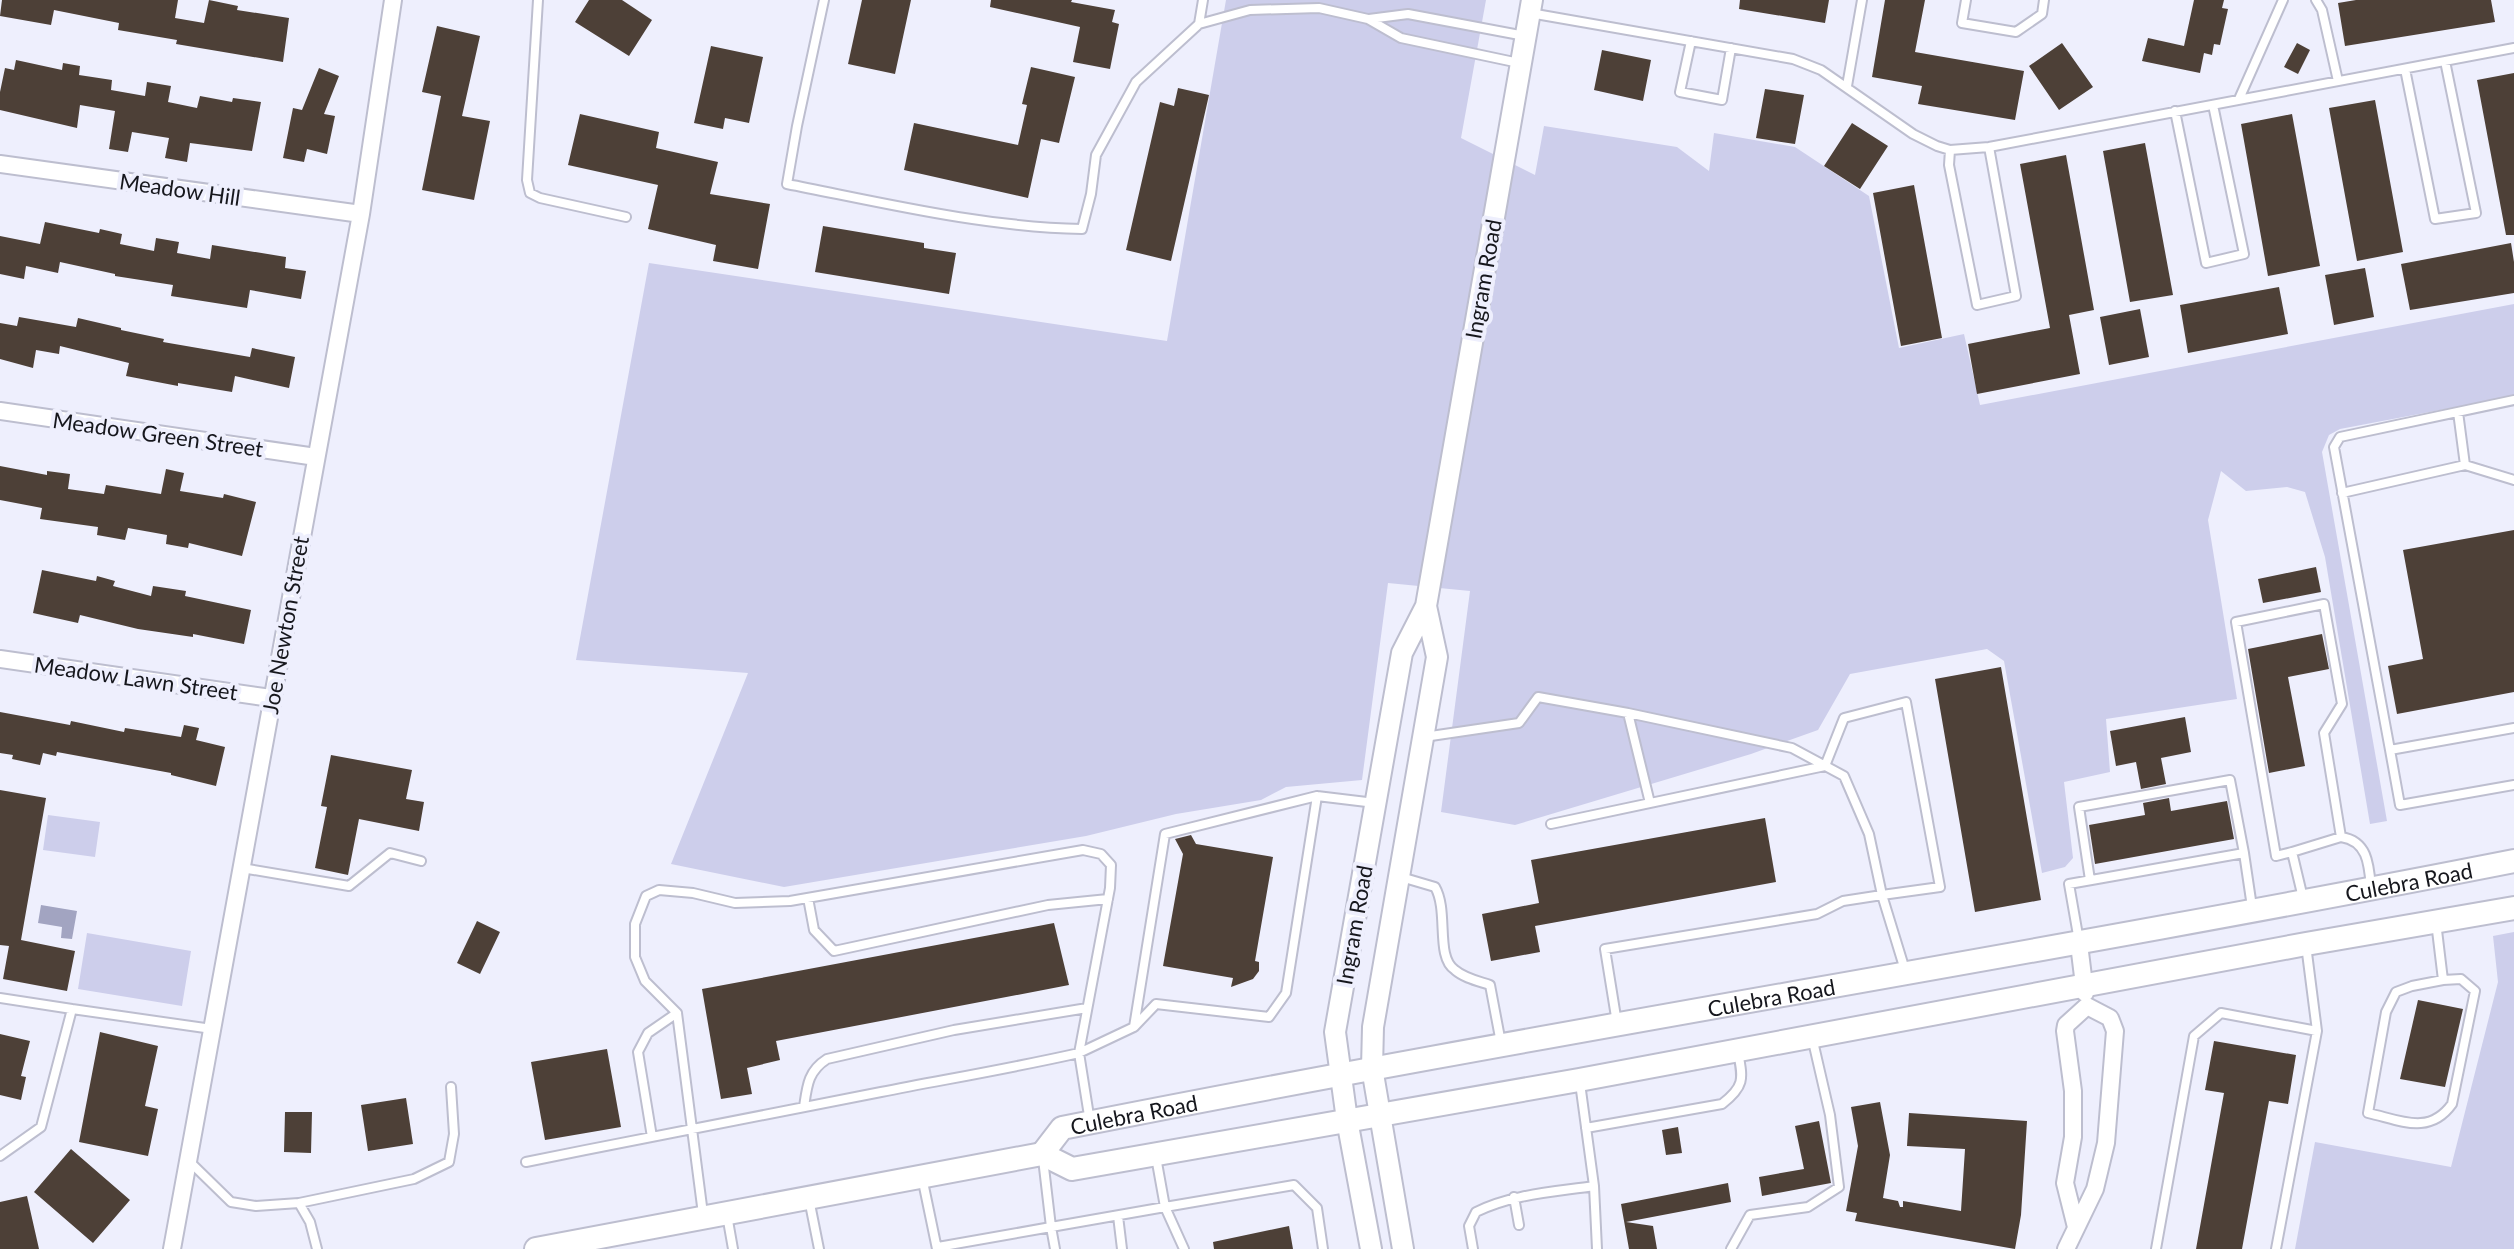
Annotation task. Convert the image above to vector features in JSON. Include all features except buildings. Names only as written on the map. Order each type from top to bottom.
[{"type":"main road","name":"Culebra Road","points":[[2514,861],[2304,903],[1502,1044],[1090,1122],[1062,1128],[1042,1154],[1072,1169],[1156,1155],[1812,1036],[2086,996],[2306,944],[2514,908]]},
{"type":"main road","points":[[536,1249],[1042,1154]]},
{"type":"street","name":"Joe Newton Street","points":[[172,1249],[361,214],[393,0]]},
{"type":"street","name":"Ingram Road","points":[[1371,1249],[1339,1075],[1335,1032],[1402,653],[1426,606],[1531,6]]},
{"type":"street","name":"Meadow Hill","points":[[0,164],[361,214]]},
{"type":"street","name":"Meadow Green Street","points":[[0,411],[316,457]]},
{"type":"street","name":"Ingram Road","points":[[1403,1249],[1372,1068],[1373,1027],[1437,657],[1426,606]]},
{"type":"street","name":"Meadow Lawn Street","points":[[0,659],[271,698]]},
{"type":"street","points":[[2066,1249],[2095,1189],[2106,1143],[2115,1031],[2110,1018],[2086,996],[2079,944]]},
{"type":"street","points":[[2076,1227],[2065,1183],[2073,1137],[2073,1091],[2065,1031],[2086,996]]},
{"type":"lane","points":[[538,0],[527,180],[530,193],[540,198],[626,217]]},
{"type":"lane","points":[[824,0],[787,184],[938,213],[1051,228],[1082,229],[1096,155],[1136,82],[1199,24],[1250,10],[1319,8],[1368,19],[1401,38],[1520,63]]},
{"type":"lane","points":[[1199,24],[1203,0]]},
{"type":"lane","points":[[1847,86],[1862,0]]},
{"type":"lane","points":[[1966,0],[1962,23],[2016,32],[2042,14],[2044,0]]},
{"type":"lane","points":[[2239,99],[2283,0]]},
{"type":"lane","points":[[2316,0],[2322,10],[2338,81]]},
{"type":"lane","points":[[1531,6],[1578,20],[1793,59],[1821,70],[1847,86],[1913,134],[1950,150],[1989,147],[2514,48]]},
{"type":"lane","points":[[1368,19],[1408,14],[1525,36]]},
{"type":"lane","points":[[1691,41],[1680,92],[1722,100],[1731,48]]},
{"type":"lane","points":[[2405,69],[2435,219],[2476,213],[2445,61]]},
{"type":"lane","points":[[2175,111],[2206,263],[2244,254],[2213,105]]},
{"type":"lane","points":[[1950,150],[1949,165],[1977,305],[2016,296],[1989,147]]},
{"type":"lane","points":[[2514,400],[2340,437],[2334,447],[2400,805],[2514,785]]},
{"type":"lane","points":[[2458,412],[2465,465]]},
{"type":"lane","points":[[2342,493],[2465,465],[2514,480]]},
{"type":"lane","points":[[2341,837],[2324,733],[2342,704],[2324,604],[2236,622],[2276,856],[2341,837],[2358,842],[2369,869],[2371,889]]},
{"type":"lane","points":[[1423,737],[1519,723],[1538,697],[1792,748],[1844,776],[1869,834],[1882,895],[1907,975]]},
{"type":"lane","points":[[1618,1026],[1605,949],[1817,914],[1843,901],[1940,887],[1906,702],[1844,718],[1825,766]]},
{"type":"lane","points":[[1628,713],[1650,803]]},
{"type":"lane","points":[[2390,750],[2514,728]]},
{"type":"lane","points":[[1551,824],[1825,766]]},
{"type":"lane","points":[[2090,880],[2079,807],[2230,780],[2253,912]]},
{"type":"lane","points":[[1134,1027],[1165,834],[1317,796],[1376,803]]},
{"type":"lane","points":[[526,1162],[1079,1053],[1134,1027],[1156,1004],[1269,1017],[1286,993],[1317,796]]},
{"type":"lane","points":[[703,1219],[677,1013],[645,981],[635,957],[635,924],[646,896],[659,890],[693,893],[735,903],[808,898],[1083,850],[1101,854],[1111,865],[1108,899],[1079,1053],[1090,1122]]},
{"type":"lane","points":[[2292,852],[2304,903]]},
{"type":"lane","points":[[242,868],[349,886],[390,853],[421,861]]},
{"type":"lane","points":[[2079,944],[2069,884],[2244,853]]},
{"type":"lane","points":[[1399,877],[1435,887],[1442,899],[1444,958],[1453,970],[1490,985],[1502,1044]]},
{"type":"lane","points":[[808,898],[814,930],[834,951],[1048,905],[1108,899]]},
{"type":"lane","points":[[2436,921],[2443,980]]},
{"type":"lane","points":[[2276,1249],[2317,1031],[2306,944]]},
{"type":"lane","points":[[2461,979],[2475,991],[2452,1104],[2442,1118],[2424,1125],[2368,1113],[2386,1012],[2396,992],[2443,980],[2461,979]]},
{"type":"lane","points":[[0,998],[212,1029]]},
{"type":"lane","points":[[804,1107],[808,1079],[816,1066],[827,1059],[954,1030],[1087,1008]]},
{"type":"lane","points":[[0,1156],[41,1127],[72,1009]]},
{"type":"lane","points":[[652,1137],[638,1052],[648,1033],[677,1013]]},
{"type":"lane","points":[[2156,1249],[2194,1036],[2221,1013],[2317,1031]]},
{"type":"lane","points":[[1731,1249],[1750,1215],[1808,1207],[1839,1187],[1830,1115],[1812,1036]]},
{"type":"lane","points":[[1586,1128],[1722,1104],[1735,1094],[1743,1078],[1738,1050]]},
{"type":"lane","points":[[1579,1080],[1594,1186],[1597,1249]]},
{"type":"lane","points":[[188,1161],[231,1202],[256,1206],[299,1203],[414,1179],[449,1162],[454,1134],[451,1087]]},
{"type":"lane","points":[[1042,1154],[1055,1249]]},
{"type":"lane","points":[[1156,1155],[1165,1207],[1184,1249]]},
{"type":"lane","points":[[922,1176],[938,1248],[1294,1185],[1317,1208],[1323,1249]]},
{"type":"lane","points":[[1473,1249],[1469,1226],[1476,1212],[1514,1197],[1594,1186]]},
{"type":"lane","points":[[809,1197],[819,1249]]},
{"type":"lane","points":[[1514,1197],[1519,1225]]},
{"type":"lane","points":[[299,1203],[310,1222],[317,1249]]},
{"type":"lane","points":[[727,1214],[733,1249]]},
{"type":"lane","points":[[1118,1216],[1122,1249]]},
{"type":"shaded area","points":[[1226,0],[1486,0],[1461,138],[1535,175],[1544,126],[1677,147],[1709,171],[1714,133],[1795,147],[1869,196],[1899,348],[1964,334],[1980,405],[2514,304],[2514,396],[2340,429],[2329,435],[2322,452],[2387,821],[2370,824],[2325,557],[2305,492],[2287,487],[2246,491],[2221,471],[2208,520],[2237,699],[2106,719],[2110,772],[2064,782],[2073,858],[2065,867],[2042,873],[2004,661],[1987,649],[1850,674],[1818,730],[1751,754],[1515,825],[1441,812],[1470,591],[1388,583],[1362,780],[1286,787],[1261,800],[1176,814],[1086,836],[784,887],[671,864],[748,673],[576,660],[649,263],[1167,341]]},
{"type":"shaded area","points":[[48,815],[100,822],[95,857],[43,850]]},
{"type":"shaded area","points":[[41,905],[77,911],[72,939],[61,938],[62,927],[38,923]]},
{"type":"shaded area","points":[[2514,932],[2514,1249],[2295,1249],[2315,1142],[2451,1167],[2498,982],[2493,936]]},
{"type":"shaded area","points":[[87,933],[191,951],[182,1006],[78,989]]}]
